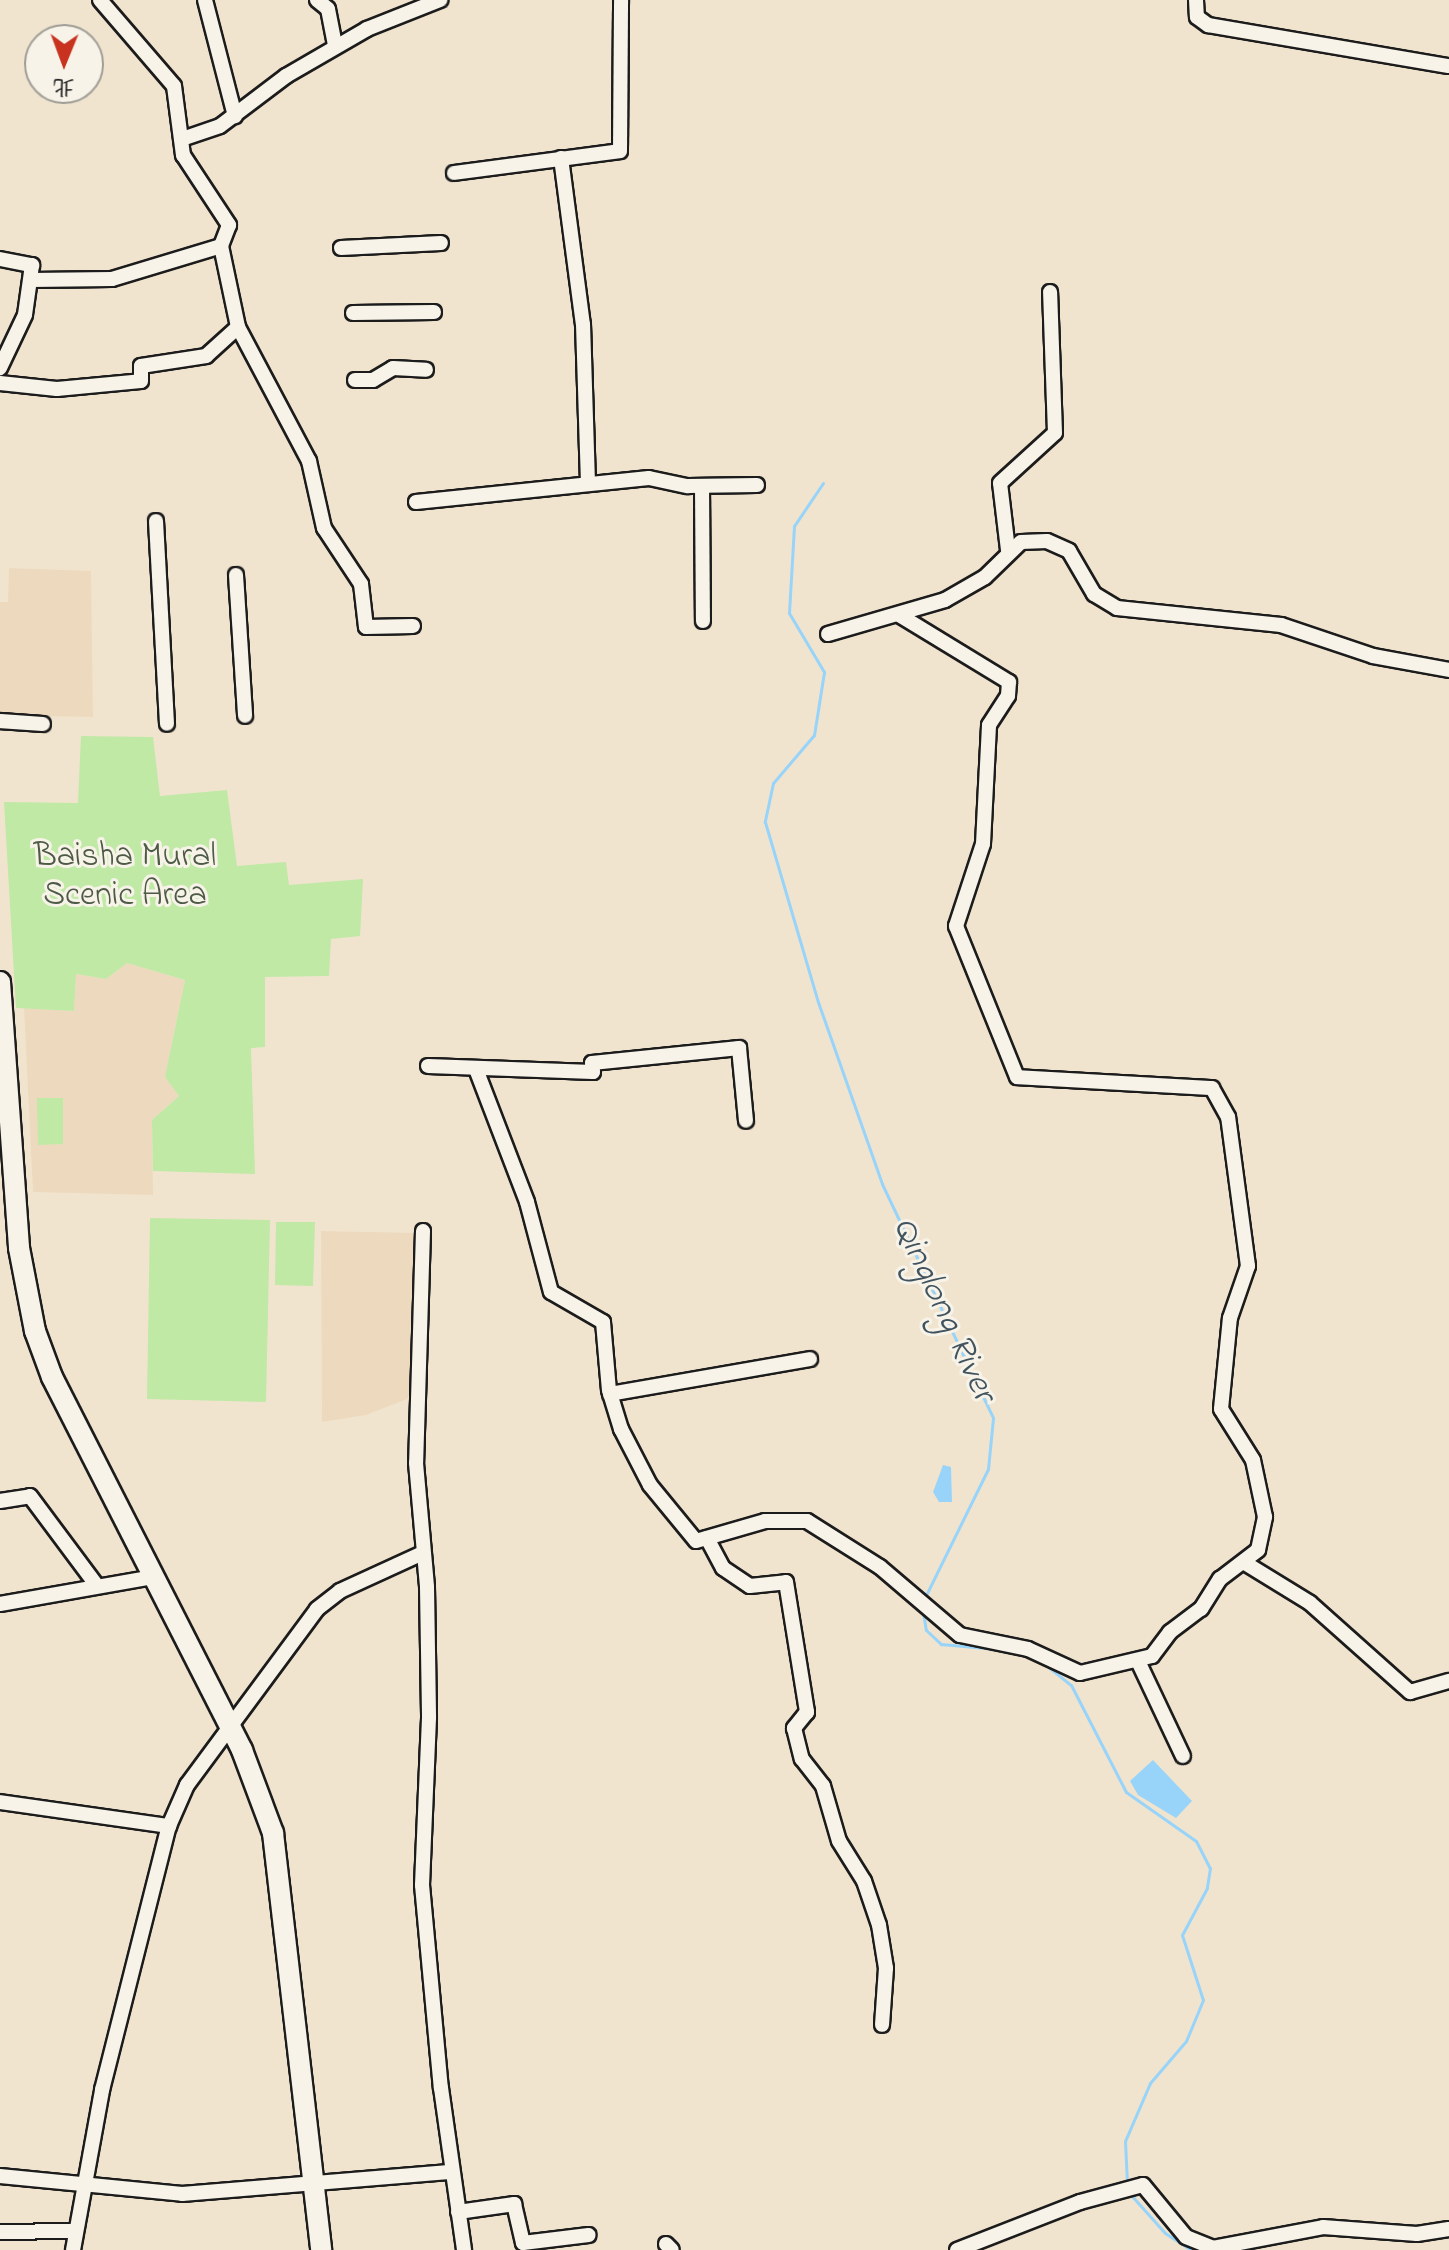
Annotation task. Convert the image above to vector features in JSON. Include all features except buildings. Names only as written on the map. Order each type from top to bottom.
[{"type":"main road","points":[[0,982],[28,1307],[52,1377],[228,1723],[259,1791],[280,1870],[321,2250]]},
{"type":"street","points":[[31,280],[65,284],[112,279],[221,246],[229,234],[226,216],[186,161],[178,99],[167,73],[112,20],[100,0]]},
{"type":"street","points":[[205,0],[235,116]]},
{"type":"street","points":[[317,0],[328,9],[335,46]]},
{"type":"street","points":[[182,139],[235,116],[335,46],[414,4],[440,0]]},
{"type":"street","points":[[454,173],[620,151],[621,0]]},
{"type":"street","points":[[1196,0],[1197,17],[1208,25],[1449,66]]},
{"type":"street","points":[[561,158],[583,324],[588,483]]},
{"type":"street","points":[[341,248],[441,243]]},
{"type":"street","points":[[221,246],[238,327],[309,461],[324,528],[361,584],[366,627],[413,626]]},
{"type":"street","points":[[0,259],[30,261],[31,280],[25,315],[0,368]]},
{"type":"street","points":[[1008,550],[999,487],[1055,433],[1050,292]]},
{"type":"street","points":[[353,313],[434,312]]},
{"type":"street","points":[[0,383],[57,389],[141,381],[141,366],[206,356],[238,327]]},
{"type":"street","points":[[355,380],[373,380],[393,368],[426,370]]},
{"type":"street","points":[[416,502],[508,496],[521,490],[664,478],[702,486],[757,485]]},
{"type":"street","points":[[702,486],[703,621]]},
{"type":"street","points":[[156,521],[167,724]]},
{"type":"street","points":[[828,634],[901,616],[985,577],[1008,550],[1034,540],[1063,546],[1094,594],[1117,608],[1281,625],[1373,656],[1449,670]]},
{"type":"street","points":[[236,575],[245,716]]},
{"type":"street","points":[[476,1069],[527,1202],[551,1292],[603,1322],[610,1394],[621,1429],[650,1485],[696,1541],[773,1519],[807,1521],[880,1567],[914,1601],[968,1639],[1028,1649],[1076,1672],[1138,1661],[1155,1654],[1170,1632],[1201,1609],[1220,1579],[1245,1563],[1262,1543],[1265,1517],[1253,1460],[1221,1409],[1230,1318],[1248,1266],[1228,1117],[1212,1088],[1017,1077],[956,930],[983,844],[989,725],[1008,696],[1009,682],[901,616]]},
{"type":"street","points":[[0,721],[43,724]]},
{"type":"street","points":[[428,1066],[593,1072],[592,1063],[739,1048],[746,1121]]},
{"type":"street","points":[[423,1231],[416,1463],[423,1553],[429,1718],[422,1885],[452,2172],[464,2250]]},
{"type":"street","points":[[610,1394],[810,1359]]},
{"type":"street","points":[[0,1501],[30,1496],[97,1586]]},
{"type":"street","points":[[707,1538],[723,1568],[750,1586],[786,1582],[807,1712],[794,1728],[802,1759],[823,1786],[839,1841],[864,1881],[879,1925],[886,1968],[882,2025]]},
{"type":"street","points":[[73,2250],[80,2186],[169,1826],[195,1770],[228,1723],[276,1670],[317,1609],[340,1591],[423,1553]]},
{"type":"street","points":[[1245,1563],[1310,1603],[1410,1692],[1449,1681]]},
{"type":"street","points":[[0,1604],[153,1577]]},
{"type":"street","points":[[1138,1661],[1183,1756]]},
{"type":"street","points":[[0,1802],[169,1826]]},
{"type":"street","points":[[0,2176],[182,2194],[315,2180],[452,2172]]},
{"type":"street","points":[[957,2250],[1143,2185],[1186,2237],[1213,2248],[1323,2227],[1417,2234],[1449,2229]]},
{"type":"street","points":[[458,2212],[514,2204],[523,2243],[589,2235]]},
{"type":"street","points":[[0,2232],[74,2231]]},
{"type":"shaded area","points":[[9,568],[91,571],[93,717],[0,715],[0,602],[8,602]]},
{"type":"shaded area","points":[[127,963],[185,980],[165,1077],[179,1096],[152,1120],[153,1195],[33,1192],[24,1008],[74,1011],[76,974],[106,979]]},
{"type":"shaded area","points":[[321,1231],[419,1233],[413,1292],[414,1388],[407,1399],[366,1415],[322,1422]]},
{"type":"green space","name":"Baisha Mural Scenic Area","points":[[81,736],[153,737],[160,796],[227,790],[237,866],[286,862],[289,885],[363,879],[360,936],[331,939],[329,976],[265,977],[265,1047],[251,1048],[255,1174],[153,1171],[152,1120],[179,1096],[165,1077],[185,980],[127,963],[106,979],[76,974],[74,1011],[16,1008],[4,802],[78,803]]},
{"type":"green space","points":[[37,1098],[63,1098],[63,1144],[38,1145]]},
{"type":"green space","points":[[150,1218],[270,1220],[266,1402],[147,1399]]},
{"type":"green space","points":[[276,1222],[315,1222],[313,1286],[275,1285]]},
{"type":"water","points":[[943,1465],[951,1467],[952,1502],[939,1502],[933,1492]]},
{"type":"water","points":[[1153,1760],[1192,1801],[1176,1818],[1138,1795],[1130,1781]]},
{"type":"waterway","points":[[823,483],[794,526],[789,613],[824,672],[814,735],[773,783],[765,822],[818,1002],[882,1184],[993,1418],[988,1469],[925,1597]]},
{"type":"waterway","name":"Qinglong River","points":[[923,1612],[926,1630],[941,1644],[997,1649]]},
{"type":"waterway","name":"Qinglong River","points":[[1046,1665],[1071,1685],[1126,1792],[1196,1841],[1210,1868],[1207,1888],[1182,1935],[1203,2000],[1186,2041],[1150,2083],[1125,2141],[1127,2184]]},
{"type":"waterway","name":"Qinglong River","points":[[1131,2195],[1165,2233],[1191,2250]]}]
